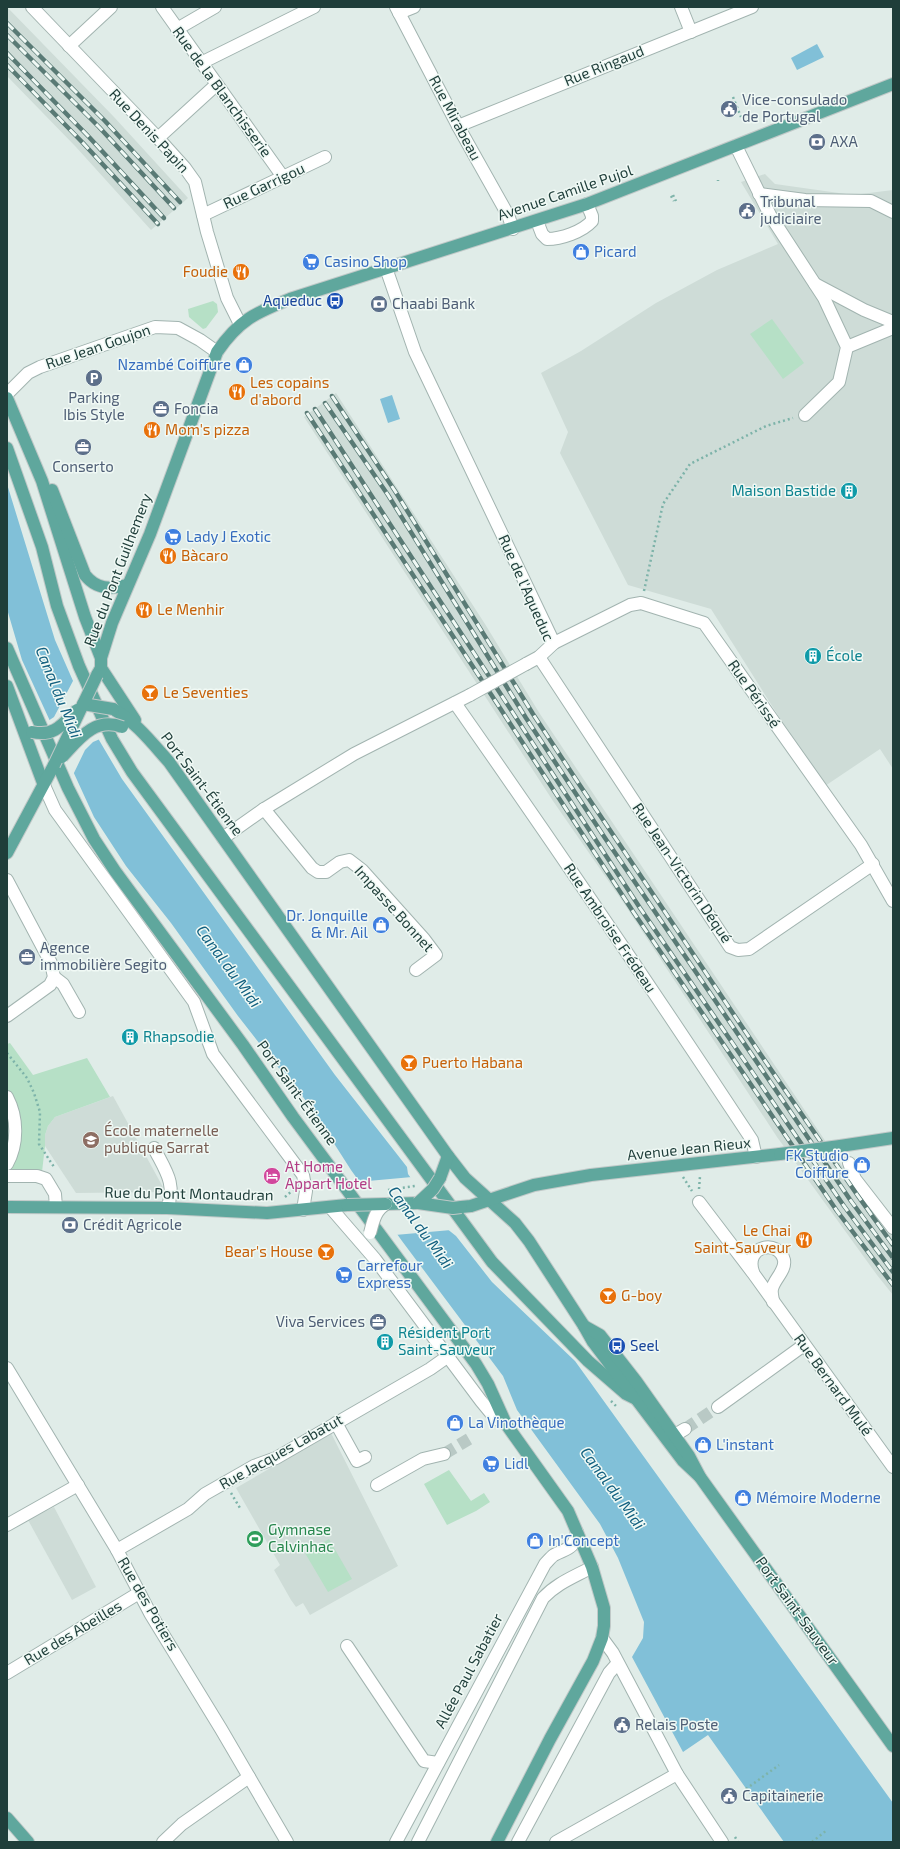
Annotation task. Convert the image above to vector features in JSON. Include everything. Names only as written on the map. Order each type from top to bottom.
[{"type":"main road","name":"Avenue Camille Pujol","points":[[242,322],[290,299],[513,229],[587,204],[893,84]]},
{"type":"main road","name":"Rue du Pont Guilhemery","points":[[7,854],[54,765],[99,667],[112,623],[150,534],[217,352],[242,322]]},
{"type":"main road","points":[[7,398],[42,481],[51,486],[85,575],[90,581],[102,588],[118,588],[127,585]]},
{"type":"main road","points":[[7,448],[42,546],[57,606],[79,666],[119,752],[143,789],[492,1262],[588,1361],[626,1394],[634,1398]]},
{"type":"main road","name":"Port Saint-Étienne","points":[[42,481],[99,667],[145,734],[168,762],[223,838],[448,1156],[465,1178],[490,1199]]},
{"type":"main road","name":"Port Saint-Étienne","points":[[7,648],[68,788],[94,839],[293,1117],[476,1364],[488,1384],[506,1424]]},
{"type":"main road","points":[[8,689],[27,730],[43,784]]},
{"type":"main road","points":[[27,730],[41,734],[52,732],[83,704]]},
{"type":"main road","name":"Port Saint-Étienne","points":[[83,704],[113,709],[125,715],[145,734]]},
{"type":"main road","points":[[54,765],[89,729],[99,725],[114,724],[145,734]]},
{"type":"main road","name":"Avenue Jean Rieux","points":[[490,1199],[534,1185],[591,1175],[676,1167],[893,1138]]},
{"type":"main road","points":[[418,1203],[433,1189],[440,1178],[448,1156]]},
{"type":"main road","name":"Port Saint-Sauveur","points":[[490,1199],[515,1223],[584,1326],[592,1342],[634,1398],[676,1436]]},
{"type":"main road","name":"Rue du Pont Montaudran","points":[[7,1207],[167,1208],[267,1213],[347,1205],[418,1203],[453,1208],[490,1199]]},
{"type":"main road","name":"Port Saint-Sauveur","points":[[584,1326],[600,1335],[636,1381],[676,1436],[683,1461],[700,1477],[893,1746]]},
{"type":"main road","points":[[497,1842],[550,1738],[593,1661],[602,1638],[604,1626],[604,1608],[592,1568],[568,1511],[506,1424]]},
{"type":"main road","points":[[7,1818],[28,1842]]},
{"type":"street","name":"Rue Denis Papin","points":[[32,7],[158,138],[185,168],[195,182],[207,232],[227,298],[242,322]]},
{"type":"street","points":[[69,46],[111,7]]},
{"type":"street","name":"Rue de la Blanchisserie","points":[[162,7],[216,85],[283,176]]},
{"type":"street","points":[[177,29],[216,7]]},
{"type":"street","points":[[201,63],[314,7]]},
{"type":"street","points":[[398,10],[414,7]]},
{"type":"street","points":[[681,7],[691,32]]},
{"type":"street","name":"Rue Ringaud","points":[[458,126],[752,7]]},
{"type":"street","name":"Rue Mirabeau","points":[[398,10],[458,126],[508,215],[513,229]]},
{"type":"street","points":[[158,138],[216,85]]},
{"type":"street","points":[[736,146],[770,215],[824,298],[847,347],[839,382],[805,415]]},
{"type":"street","name":"Rue Garrigou","points":[[203,214],[325,157]]},
{"type":"street","points":[[759,194],[805,200],[871,201],[893,212]]},
{"type":"street","points":[[537,221],[542,234],[547,239],[556,239],[587,227],[592,221],[592,216],[587,204]]},
{"type":"street","name":"Rue de l'Aqueduc","points":[[223,838],[264,809],[354,754],[455,703],[540,657],[554,643],[415,352],[386,268]]},
{"type":"street","points":[[814,283],[864,310],[893,322]]},
{"type":"street","name":"Rue Jean Goujon","points":[[7,394],[28,373],[40,367],[155,327],[178,328],[200,340],[217,352]]},
{"type":"street","points":[[847,347],[893,328]]},
{"type":"street","points":[[554,643],[630,606],[641,604]]},
{"type":"street","name":"Rue Périssé","points":[[641,604],[704,623],[846,823],[873,864],[893,901]]},
{"type":"street","name":"Rue Jean-Victorin Déqué","points":[[540,657],[730,947],[738,950],[749,949],[873,864]]},
{"type":"street","name":"Rue Ambroise Frédeau","points":[[455,703],[669,1014],[752,1140],[756,1157]]},
{"type":"street","points":[[43,784],[55,810],[194,1002],[213,1054],[302,1175],[306,1191],[303,1210]]},
{"type":"street","name":"Impasse Bonnet","points":[[264,809],[312,868],[318,872],[326,872],[340,862],[349,860],[362,870],[424,939],[436,956],[416,970]]},
{"type":"street","points":[[7,880],[51,963],[54,977],[50,985],[7,1016]]},
{"type":"street","points":[[54,977],[63,984],[78,1012]]},
{"type":"street","points":[[7,1097],[10,1103],[16,1135],[12,1154],[7,1164]]},
{"type":"street","points":[[154,1148],[171,1182],[170,1200],[167,1208]]},
{"type":"street","points":[[850,1163],[855,1179],[893,1228]]},
{"type":"street","points":[[7,1176],[37,1176],[46,1179],[55,1194],[56,1207]]},
{"type":"street","name":"Rue Bernard Mulé","points":[[699,1202],[753,1273],[893,1467]]},
{"type":"street","points":[[375,1259],[371,1249],[370,1233],[377,1212],[386,1204]]},
{"type":"street","points":[[330,1207],[375,1259],[447,1357],[495,1418],[506,1424]]},
{"type":"street","points":[[753,1273],[751,1265],[752,1257],[757,1250],[765,1247],[773,1248],[780,1252],[784,1260],[783,1268],[772,1289],[774,1303]]},
{"type":"street","points":[[718,1407],[804,1345]]},
{"type":"street","name":"Rue Jacques Labatut","points":[[117,1550],[188,1509],[204,1494],[254,1466],[276,1458],[430,1369],[447,1357]]},
{"type":"street","name":"Rue des Potiers","points":[[7,1368],[117,1550],[139,1593],[287,1842]]},
{"type":"street","points":[[336,1423],[357,1461],[365,1458]]},
{"type":"street","points":[[377,1485],[423,1459],[444,1454]]},
{"type":"street","points":[[7,1525],[78,1486]]},
{"type":"street","name":"Allée Paul Sabatier","points":[[414,1842],[398,1838],[545,1564],[553,1556],[572,1546],[577,1532]]},
{"type":"street","name":"Allée Paul Sabatier","points":[[418,1842],[542,1598],[563,1581],[592,1568]]},
{"type":"street","name":"Rue des Abeilles","points":[[7,1673],[139,1593]]},
{"type":"street","points":[[602,1638],[613,1653],[617,1664],[677,1774],[722,1842]]},
{"type":"street","points":[[347,1646],[424,1761],[438,1763]]},
{"type":"street","points":[[518,1842],[609,1673],[617,1664]]},
{"type":"street","points":[[556,1842],[677,1774]]},
{"type":"street","points":[[163,1842],[182,1824],[249,1777]]},
{"type":"path","points":[[733,98],[741,117]]},
{"type":"path","points":[[730,108],[736,106]]},
{"type":"path","points":[[672,195],[675,201]]},
{"type":"path","points":[[641,604],[663,504],[690,464],[766,426],[805,415]]},
{"type":"path","points":[[7,1054],[27,1078],[34,1093],[40,1112],[39,1144],[54,1169]]},
{"type":"path","points":[[699,1202],[700,1164]]},
{"type":"path","points":[[676,1167],[699,1202]]},
{"type":"path","points":[[380,1191],[418,1186]]},
{"type":"path","points":[[746,1789],[779,1765]]},
{"type":"path","points":[[812,1842],[827,1830]]},
{"type":"shaded area","points":[[7,7],[114,117],[188,198],[151,230],[76,147],[7,76]]},
{"type":"shaded area","points":[[765,174],[775,184],[853,195],[893,190],[893,769],[880,749],[825,786],[798,747],[711,609],[628,585],[560,453],[568,432],[541,373],[581,351],[656,303],[717,270],[778,244],[741,182]]},
{"type":"shaded area","points":[[336,393],[485,624],[540,714],[852,1181],[893,1236],[893,1295],[777,1137],[623,902],[553,801],[304,417]]},
{"type":"shaded area","name":"École maternelle publique Sarrat","points":[[113,1096],[164,1189],[163,1192],[76,1193],[45,1146],[45,1135],[48,1126],[55,1117]]},
{"type":"shaded area","points":[[331,1433],[398,1566],[310,1615],[303,1603],[296,1607],[291,1600],[274,1570],[280,1565],[236,1488]]},
{"type":"shaded area","points":[[54,1507],[96,1587],[72,1600],[28,1520]]},
{"type":"green space","points":[[213,301],[217,304],[218,312],[206,328],[203,329],[189,317],[188,309]]},
{"type":"green space","points":[[772,319],[804,363],[783,379],[750,334]]},
{"type":"green space","points":[[10,1043],[33,1075],[87,1058],[110,1097],[55,1117],[48,1126],[45,1135],[42,1172],[10,1172],[10,1094],[7,1088],[7,1044]]},
{"type":"green space","points":[[449,1470],[471,1501],[484,1493],[490,1502],[476,1511],[447,1525],[424,1484]]},
{"type":"green space","points":[[329,1539],[352,1579],[328,1592],[305,1553]]},
{"type":"water","points":[[817,44],[824,57],[797,70],[791,58]]},
{"type":"water","points":[[392,395],[400,419],[388,423],[380,399]]},
{"type":"water","name":"Canal du Midi","points":[[7,484],[55,640],[99,740],[122,779],[335,1075],[407,1167],[408,1174],[446,1228],[456,1236],[492,1282],[575,1361],[893,1803],[893,1842],[784,1842],[708,1735],[683,1752],[632,1657],[643,1638],[644,1622],[618,1558],[600,1524],[517,1410],[503,1376],[351,1170],[312,1109],[283,1070],[281,1071],[238,1016],[171,923],[126,866],[94,817],[22,660],[7,609]]},
{"type":"pier","points":[[74,679],[100,739],[93,742],[85,750],[73,775],[48,721],[54,717]]},
{"type":"pier","points":[[412,1177],[447,1227],[451,1230],[395,1235],[357,1182]]},
{"type":"tunnel","points":[[685,1429],[718,1407]]},
{"type":"tunnel","points":[[444,1454],[469,1439]]},
{"type":"railway","points":[[7,23],[105,121],[180,202]]},
{"type":"railway","points":[[7,35],[99,127],[174,208]]},
{"type":"railway","points":[[7,53],[89,137],[164,218]]},
{"type":"railway","points":[[7,65],[83,143],[158,224]]},
{"type":"railway","points":[[332,396],[395,491],[533,714],[579,784],[761,1055],[893,1245]]},
{"type":"railway","points":[[325,403],[388,495],[526,718],[605,838],[851,1201],[893,1258]]},
{"type":"railway","points":[[315,409],[640,908],[844,1206],[893,1272]]},
{"type":"railway","points":[[307,413],[634,913],[837,1211],[893,1285]]},
{"type":"place","name":"Vice-consulado de Portugal","points":[[729,109]]},
{"type":"place","name":"AXA","points":[[817,142]]},
{"type":"place","name":"Tribunal judiciaire","points":[[747,211]]},
{"type":"place","name":"Picard","points":[[581,252]]},
{"type":"place","name":"Casino Shop","points":[[311,262]]},
{"type":"place","name":"Foudie","points":[[241,272]]},
{"type":"place","name":"Aqueduc","points":[[335,301]]},
{"type":"place","name":"Chaabi Bank","points":[[379,304]]},
{"type":"place","name":"Nzambé Coiffure","points":[[244,365]]},
{"type":"place","name":"Parking Ibis Style","points":[[94,378]]},
{"type":"place","name":"Les copains d'abord","points":[[237,392]]},
{"type":"place","name":"Foncia","points":[[161,409]]},
{"type":"place","name":"Mom's pizza","points":[[152,430]]},
{"type":"place","name":"Conserto","points":[[83,447]]},
{"type":"place","name":"Maison Bastide","points":[[849,491]]},
{"type":"place","name":"Lady J Exotic","points":[[173,537]]},
{"type":"place","name":"Bàcaro","points":[[168,556]]},
{"type":"place","name":"Le Menhir","points":[[144,610]]},
{"type":"place","name":"École","points":[[813,656]]},
{"type":"place","name":"Le Seventies","points":[[150,693]]},
{"type":"place","name":"Dr. Jonquille & Mr. Ail","points":[[381,925]]},
{"type":"place","name":"Agence immobilière Segito","points":[[27,957]]},
{"type":"place","name":"Rhapsodie","points":[[130,1037]]},
{"type":"place","name":"Puerto Habana","points":[[409,1063]]},
{"type":"place","name":"École maternelle publique Sarrat","points":[[91,1140]]},
{"type":"place","name":"FK Studio Coiffure","points":[[862,1165]]},
{"type":"place","name":"At Home Appart Hotel","points":[[272,1176]]},
{"type":"place","name":"Crédit Agricole","points":[[70,1225]]},
{"type":"place","name":"Le Chai Saint-Sauveur","points":[[804,1240]]},
{"type":"place","name":"Bear's House","points":[[326,1252]]},
{"type":"place","name":"Carrefour Express","points":[[344,1275]]},
{"type":"place","name":"G-boy","points":[[608,1296]]},
{"type":"place","name":"Viva Services","points":[[378,1322]]},
{"type":"place","name":"Résident Port Saint-Sauveur","points":[[385,1342]]},
{"type":"place","name":"Seel","points":[[617,1346]]},
{"type":"place","name":"La Vinothèque","points":[[455,1423]]},
{"type":"place","name":"L'instant","points":[[703,1445]]},
{"type":"place","name":"Lidl","points":[[491,1464]]},
{"type":"place","name":"Mémoire Moderne","points":[[743,1498]]},
{"type":"place","name":"Gymnase Calvinhac","points":[[255,1539]]},
{"type":"place","name":"In'Concept","points":[[535,1541]]},
{"type":"place","name":"Relais Poste","points":[[622,1725]]},
{"type":"place","name":"Capitainerie","points":[[729,1796]]}]
